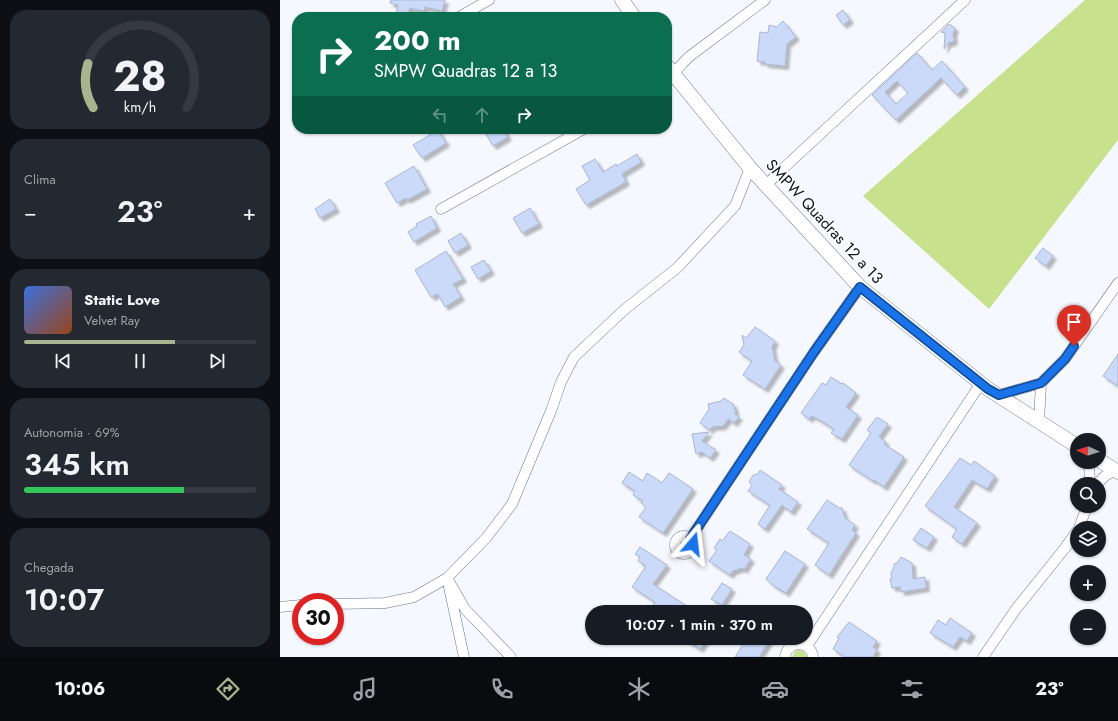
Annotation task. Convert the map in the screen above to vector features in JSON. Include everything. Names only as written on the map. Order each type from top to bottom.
[{"type":"street","points":[[468,12],[489,0]]},
{"type":"street","points":[[622,0],[630,12]]},
{"type":"street","points":[[672,71],[765,0]]},
{"type":"street","points":[[766,185],[965,0]]},
{"type":"street","name":"SMPW Quadras 12 a 13","points":[[672,77],[750,168],[860,287],[981,383],[1070,442]]},
{"type":"street","points":[[441,209],[575,134]]},
{"type":"street","points":[[344,604],[385,603],[414,597],[447,578],[487,537],[512,504],[551,411],[561,382],[574,357],[624,310],[677,268],[735,206],[750,168]]},
{"type":"street","points":[[999,395],[1041,383],[1065,359],[1118,283]]},
{"type":"street","points":[[690,539],[814,352],[860,287]]},
{"type":"street","points":[[807,646],[981,383]]},
{"type":"street","points":[[1039,422],[1041,383]]},
{"type":"street","points":[[1106,464],[1117,471]]},
{"type":"street","points":[[1104,477],[1117,471]]},
{"type":"street","points":[[983,657],[1016,609],[1070,541]]},
{"type":"street","points":[[447,578],[464,657]]},
{"type":"street","points":[[447,578],[465,609],[511,657]]},
{"type":"street","points":[[280,607],[292,606]]},
{"type":"street","points":[[785,657],[787,650],[794,644],[798,643],[807,646],[813,657]]},
{"type":"green space","points":[[1085,0],[1118,0],[1118,140],[989,309],[863,196]]},
{"type":"green space","points":[[795,651],[804,651],[807,657],[792,657]]},
{"type":"building","points":[[391,0],[445,0],[442,11],[425,7],[424,11],[410,8],[409,12],[396,12],[398,5],[390,3]]},
{"type":"building","points":[[843,10],[850,20],[843,25],[836,15]]},
{"type":"building","points":[[783,21],[796,37],[787,44],[785,66],[765,64],[765,62],[757,61],[760,32],[768,33],[769,25],[777,27]]},
{"type":"building","points":[[949,24],[955,28],[953,34],[954,40],[953,42],[948,43],[944,49],[945,33],[941,32]]},
{"type":"building","points":[[917,53],[932,70],[942,61],[965,87],[957,95],[941,78],[896,120],[872,95]],"holes":[[[897,81],[908,93],[896,104],[885,92]]]},
{"type":"building","points":[[431,134],[440,134],[446,143],[422,158],[413,145]]},
{"type":"building","points":[[486,134],[506,134],[508,137],[493,146]]},
{"type":"building","points":[[637,154],[641,162],[622,174],[626,182],[586,205],[576,189],[590,180],[582,166],[595,159],[603,172],[616,164],[617,166]]},
{"type":"building","points":[[414,166],[427,189],[407,200],[406,198],[397,203],[385,183]]},
{"type":"building","points":[[330,199],[336,209],[320,218],[315,209]]},
{"type":"building","points":[[530,208],[539,224],[522,233],[513,218]]},
{"type":"building","points":[[431,216],[437,228],[414,242],[408,232],[417,226],[416,224]]},
{"type":"building","points":[[461,233],[468,245],[455,253],[448,241]]},
{"type":"building","points":[[1043,248],[1053,256],[1046,266],[1035,258]]},
{"type":"building","points":[[446,251],[463,279],[453,284],[461,297],[445,307],[438,294],[431,297],[415,270]]},
{"type":"building","points":[[484,260],[491,271],[478,279],[471,267]]},
{"type":"building","points":[[755,327],[775,341],[772,347],[775,361],[781,365],[765,389],[743,375],[752,361],[739,352],[744,345],[742,335],[746,338]]},
{"type":"building","points":[[1118,354],[1118,386],[1103,376]]},
{"type":"building","points":[[831,377],[842,384],[843,383],[856,393],[846,407],[858,415],[842,439],[831,433],[834,429],[812,416],[809,419],[801,413],[822,383],[826,385]]},
{"type":"building","points":[[724,398],[733,404],[735,414],[739,417],[734,423],[728,419],[723,426],[712,427],[710,430],[700,423],[709,409],[708,404],[721,401]]},
{"type":"building","points":[[876,418],[879,418],[888,424],[879,437],[886,442],[884,444],[904,457],[884,487],[849,465],[871,433],[867,430]]},
{"type":"building","points":[[709,432],[702,441],[716,450],[710,458],[702,452],[696,454],[692,434]]},
{"type":"building","points":[[960,458],[971,465],[974,461],[995,476],[987,489],[972,480],[954,507],[977,523],[962,544],[952,537],[957,529],[925,506]]},
{"type":"building","points":[[760,470],[782,485],[779,489],[798,502],[791,512],[782,505],[765,529],[758,524],[770,505],[748,491],[752,485],[749,482],[753,475],[758,474]]},
{"type":"building","points":[[629,472],[643,481],[647,473],[662,483],[669,473],[693,489],[663,533],[639,517],[646,507],[641,503],[643,501],[633,495],[635,491],[622,483]]},
{"type":"building","points":[[827,500],[839,508],[842,508],[845,518],[855,525],[852,530],[856,533],[829,575],[815,565],[829,543],[807,529]]},
{"type":"building","points":[[921,528],[934,537],[927,548],[913,540]]},
{"type":"building","points":[[730,531],[750,544],[744,555],[751,559],[744,570],[742,568],[733,571],[730,575],[709,561],[717,550],[714,548],[720,539],[722,541]]},
{"type":"building","points":[[640,547],[667,565],[653,584],[685,605],[653,605],[655,602],[632,587],[646,566],[638,561],[640,557],[635,554]]},
{"type":"building","points":[[785,551],[805,564],[786,593],[766,579]]},
{"type":"building","points":[[901,557],[912,563],[913,579],[925,577],[926,588],[901,592],[900,587],[892,588],[890,579],[892,578],[891,573],[894,564],[897,563]]},
{"type":"building","points":[[722,583],[732,589],[722,605],[711,599]]},
{"type":"building","points":[[950,618],[972,633],[967,641],[960,637],[953,647],[930,633],[938,620],[946,625]]},
{"type":"building","points":[[849,622],[877,641],[873,647],[877,650],[873,657],[845,657],[833,649],[839,638],[837,637]]},
{"type":"building","points":[[694,645],[703,645],[700,649]]},
{"type":"building","points":[[743,645],[767,645],[759,657],[735,657]]},
{"type":"route","points":[[693,544],[690,539],[814,352],[860,287],[988,389],[999,395],[1041,383],[1065,359],[1074,346]]}]
